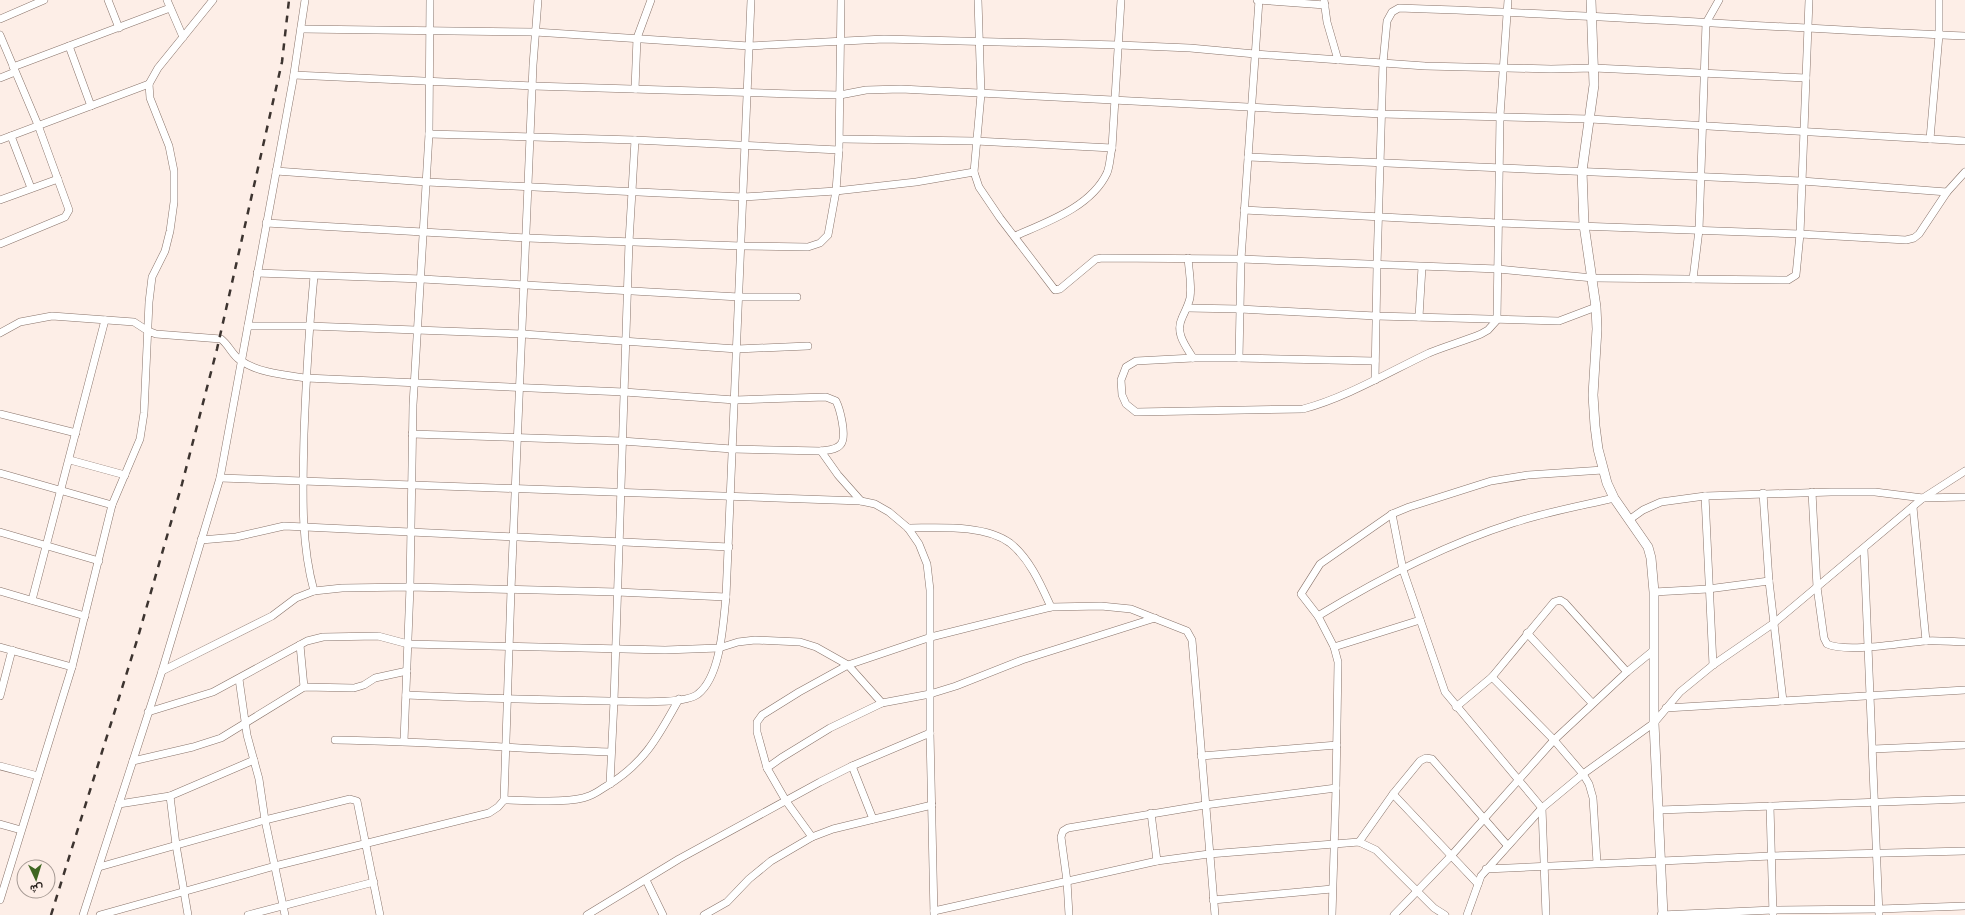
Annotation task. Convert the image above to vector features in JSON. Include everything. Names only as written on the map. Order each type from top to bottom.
[{"type":"street","points":[[0,19],[44,0]]},
{"type":"street","points":[[108,0],[119,28]]},
{"type":"street","points":[[167,0],[183,37]]},
{"type":"street","points":[[0,900],[72,667],[112,505],[140,439],[144,413],[152,276],[165,250],[170,231],[174,202],[174,171],[172,158],[169,146],[150,98],[150,84],[158,68],[213,0]]},
{"type":"street","points":[[83,915],[162,671],[220,478],[294,75],[305,0]]},
{"type":"street","points":[[404,741],[410,587],[414,383],[422,279],[429,134],[430,0]]},
{"type":"street","points":[[100,915],[275,866],[489,813],[498,807],[504,800],[506,700],[535,32],[538,0]]},
{"type":"street","points":[[635,89],[637,38],[652,0]]},
{"type":"street","points":[[406,695],[506,700],[664,701],[692,698],[707,685],[713,672],[719,648],[726,597],[751,0]]},
{"type":"street","points":[[266,223],[424,230],[527,238],[629,242],[808,247],[820,243],[828,235],[836,191],[840,139],[841,0]]},
{"type":"street","points":[[978,0],[981,94],[974,172],[979,187],[1000,218],[1055,290],[1060,289],[1096,259],[1102,258],[1241,259],[1376,266],[1498,269],[1593,278],[1792,279],[1796,275],[1800,234],[1809,0]]},
{"type":"street","points":[[1015,236],[1064,214],[1082,202],[1108,172],[1112,148],[1119,45],[1120,0]]},
{"type":"street","points":[[1239,358],[1241,259],[1259,0],[1325,3],[1332,41],[1338,60]]},
{"type":"street","points":[[1375,361],[1193,358],[1136,361],[1126,368],[1121,380],[1122,395],[1126,404],[1136,412],[1292,410],[1314,406],[1375,380],[1431,352],[1481,334],[1488,330],[1497,320],[1500,116],[1508,0]]},
{"type":"street","points":[[1591,0],[1590,17],[1594,68],[1590,119],[1584,145],[1582,172],[1584,225],[1593,278],[1596,307],[1597,329],[1593,395],[1598,449],[1603,470],[1614,498],[1648,547],[1651,558],[1654,592],[1654,723],[1659,810],[1662,915],[1773,912],[1879,912],[1965,906]]},
{"type":"street","points":[[1694,279],[1699,230],[1703,74],[1706,23],[1719,0]]},
{"type":"street","points":[[1930,139],[1940,0]]},
{"type":"street","points":[[0,78],[14,70],[69,46],[170,8]]},
{"type":"street","points":[[1375,380],[1376,266],[1383,63],[1387,21],[1392,12],[1399,8],[1507,12],[1808,29],[1965,36]]},
{"type":"street","points":[[301,29],[535,32],[748,46],[841,40],[915,40],[980,43],[1119,45],[1190,48],[1383,63],[1503,68],[1594,68],[1806,78]]},
{"type":"street","points":[[0,36],[38,125],[69,210],[68,214],[0,244]]},
{"type":"street","points":[[69,46],[91,106]]},
{"type":"street","points":[[294,75],[533,86],[840,95],[866,90],[901,89],[1382,114],[1590,119],[1965,141]]},
{"type":"street","points":[[0,140],[150,84]]},
{"type":"street","points":[[429,134],[635,140],[839,150]]},
{"type":"street","points":[[11,136],[31,188]]},
{"type":"street","points":[[840,139],[976,141],[1112,148]]},
{"type":"street","points":[[610,784],[629,242],[635,140]]},
{"type":"street","points":[[1248,157],[1499,167],[1701,178],[1802,181],[1948,192]]},
{"type":"street","points":[[276,171],[529,188],[743,198],[836,191],[916,182],[974,172]]},
{"type":"street","points":[[1244,210],[1499,223],[1800,234],[1906,240],[1914,238],[1919,234],[1948,192],[1965,172]]},
{"type":"street","points":[[0,200],[58,179]]},
{"type":"street","points":[[1188,258],[1190,296],[1187,308],[1181,319],[1179,331],[1182,341],[1193,358]]},
{"type":"street","points":[[1419,317],[1422,267]]},
{"type":"street","points":[[257,273],[422,279],[739,297],[798,297]]},
{"type":"street","points":[[314,276],[306,378],[303,480],[306,559],[314,591]]},
{"type":"street","points":[[1187,308],[1240,309],[1376,316],[1559,321],[1596,307]]},
{"type":"street","points":[[0,333],[20,322],[52,316],[134,322],[156,334],[221,339],[228,344],[241,361],[255,368],[280,375],[306,378],[520,389],[624,392],[735,400],[826,397],[836,401],[840,408],[844,437],[841,444],[834,449],[821,451],[732,449],[622,441],[412,434]]},
{"type":"street","points":[[32,600],[106,320]]},
{"type":"street","points":[[248,326],[309,326],[522,334],[626,340],[737,349],[808,346]]},
{"type":"street","points":[[0,414],[76,433]]},
{"type":"street","points":[[821,451],[838,475],[861,501]]},
{"type":"street","points":[[70,460],[125,475]]},
{"type":"street","points":[[1332,915],[1338,662],[1334,647],[1318,616],[1301,594],[1320,564],[1392,514],[1491,481],[1528,475],[1603,470]]},
{"type":"street","points":[[1467,915],[1481,876],[1486,868],[1542,808],[1583,774],[1654,723],[1680,692],[1713,666],[1774,623],[1923,498],[1965,471]]},
{"type":"street","points":[[0,473],[112,505]]},
{"type":"street","points":[[220,478],[861,501],[875,504],[890,512],[908,528],[920,544],[927,564],[930,590],[931,637],[930,733],[934,913],[1157,861],[1209,854],[1359,842],[1376,850],[1418,892],[1444,915]]},
{"type":"street","points":[[1629,520],[1643,510],[1661,502],[1705,496],[1763,492],[1875,492],[1923,498],[1965,497]]},
{"type":"street","points":[[1763,492],[1769,581],[1782,701]]},
{"type":"street","points":[[1812,492],[1817,587],[1826,644],[1833,647],[1868,646],[1926,641],[1965,642]]},
{"type":"street","points":[[1705,496],[1708,589],[1713,666]]},
{"type":"street","points":[[1318,616],[1346,598],[1477,535],[1514,522],[1614,498]]},
{"type":"street","points":[[1913,507],[1926,641]]},
{"type":"street","points":[[1392,514],[1403,570],[1441,684],[1456,707],[1520,780],[1542,808],[1546,915]]},
{"type":"street","points":[[201,540],[236,537],[284,526],[729,547]]},
{"type":"street","points":[[908,528],[962,529],[989,533],[1001,538],[1022,555],[1037,578],[1051,607]]},
{"type":"street","points":[[0,532],[99,561]]},
{"type":"street","points":[[1864,549],[1879,912]]},
{"type":"street","points":[[1654,592],[1708,589],[1769,581]]},
{"type":"street","points":[[162,671],[272,616],[296,598],[314,591],[342,588],[410,587],[617,592],[726,597]]},
{"type":"street","points":[[0,591],[85,616]]},
{"type":"street","points":[[1456,707],[1492,677],[1554,602],[1560,600],[1565,603],[1627,672]]},
{"type":"street","points":[[812,837],[786,801],[767,768],[757,732],[757,722],[762,715],[799,692],[848,665],[931,637],[1051,607],[1116,606],[1131,609],[1187,632],[1192,640],[1215,915]]},
{"type":"street","points":[[767,768],[830,728],[882,703],[930,694],[956,686],[1022,660],[1154,618]]},
{"type":"street","points":[[1334,647],[1420,620]]},
{"type":"street","points":[[1527,633],[1592,703]]},
{"type":"street","points":[[148,712],[213,692],[300,645],[323,637],[378,636],[408,644],[665,650],[719,648],[738,642],[755,640],[800,642],[816,647],[848,665],[882,703]]},
{"type":"street","points":[[300,645],[304,687]]},
{"type":"street","points":[[0,647],[72,667]]},
{"type":"street","points":[[0,696],[12,650]]},
{"type":"street","points":[[1394,915],[1418,892],[1520,780],[1554,740],[1592,703],[1654,650]]},
{"type":"street","points":[[133,761],[193,747],[221,738],[304,687],[354,688],[364,685],[375,678],[407,671]]},
{"type":"street","points":[[1492,677],[1554,740],[1583,774],[1589,784],[1593,798],[1597,863]]},
{"type":"street","points":[[239,678],[249,745],[260,784],[265,820],[285,915]]},
{"type":"street","points":[[1666,708],[1965,690]]},
{"type":"street","points":[[504,800],[569,799],[589,796],[624,776],[641,760],[659,734],[679,699]]},
{"type":"street","points":[[587,915],[705,844],[786,801],[852,766],[930,733]]},
{"type":"street","points":[[335,740],[404,741],[506,748],[611,752]]},
{"type":"street","points":[[1201,756],[1337,745]]},
{"type":"street","points":[[1873,749],[1965,745]]},
{"type":"street","points":[[1359,842],[1393,794],[1420,761],[1426,758],[1432,759],[1507,845]]},
{"type":"street","points":[[119,804],[170,796],[254,760]]},
{"type":"street","points":[[0,766],[38,776]]},
{"type":"street","points":[[852,766],[874,819]]},
{"type":"street","points":[[1069,915],[1067,881],[1061,837],[1063,831],[1068,828],[1151,813],[1336,788]]},
{"type":"street","points":[[1393,794],[1478,884]]},
{"type":"street","points":[[170,796],[183,892],[188,915]]},
{"type":"street","points":[[99,866],[265,820],[354,799],[357,801],[380,915]]},
{"type":"street","points":[[1659,810],[1965,799]]},
{"type":"street","points":[[704,915],[727,902],[749,879],[771,862],[812,837],[833,829],[932,805]]},
{"type":"street","points":[[1770,806],[1773,912]]},
{"type":"street","points":[[1151,813],[1157,861]]},
{"type":"street","points":[[0,824],[21,830]]},
{"type":"street","points":[[1486,868],[1661,862],[1771,856],[1965,851]]},
{"type":"street","points":[[646,880],[664,915]]},
{"type":"street","points":[[248,915],[374,882]]},
{"type":"street","points":[[1213,900],[1332,889]]},
{"type":"railway","points":[[51,915],[138,637],[182,484],[217,349],[282,62],[289,0]]}]
